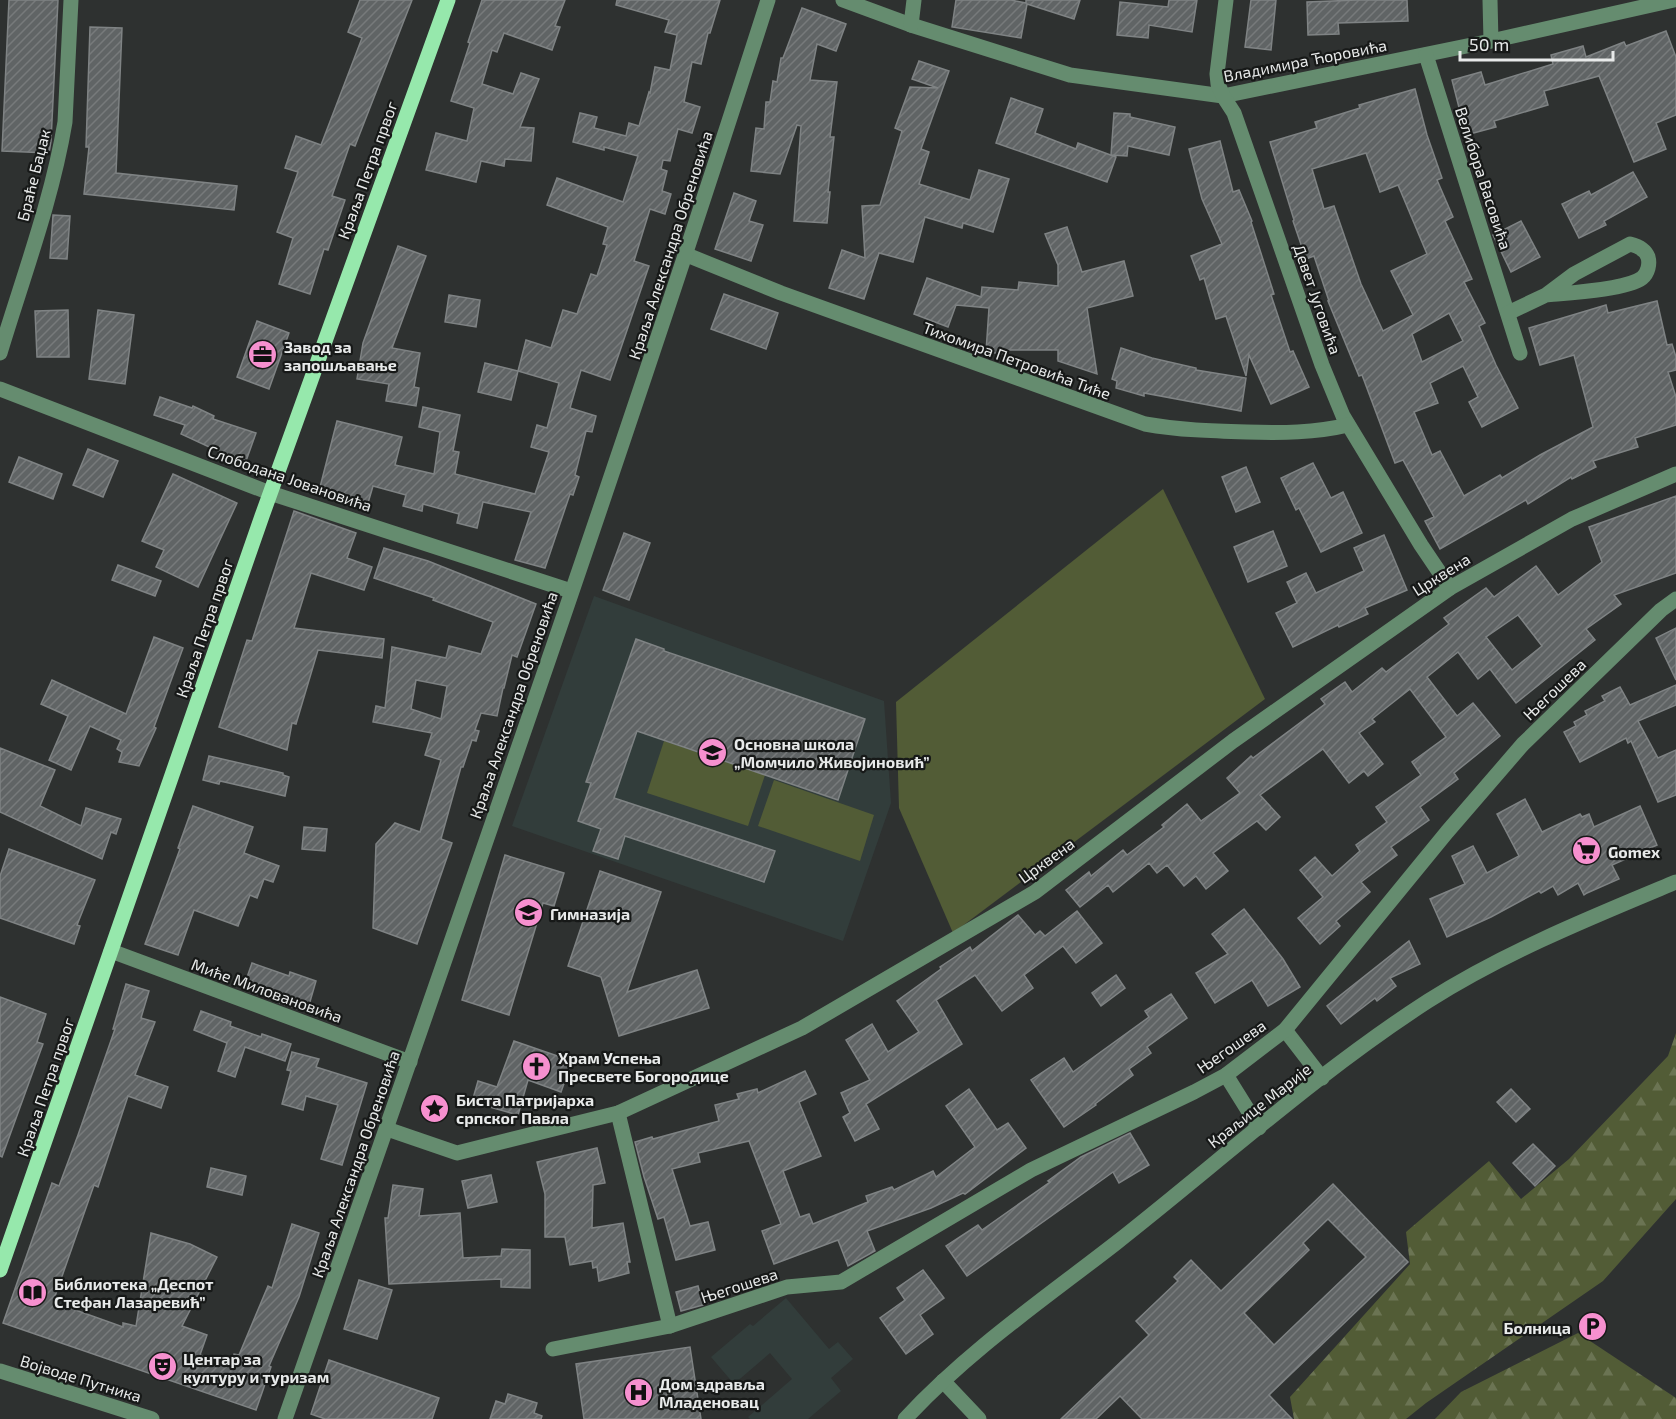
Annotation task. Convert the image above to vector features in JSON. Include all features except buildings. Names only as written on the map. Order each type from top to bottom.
[{"type":"main road","name":"Краља Петра првог","points":[[0,1270],[270,492],[448,0]]},
{"type":"street","name":"Браће Баџак","points":[[0,352],[34,244],[62,141],[71,0]]},
{"type":"street","name":"Краља Александра Обреновића","points":[[285,1419],[687,255],[768,0]]},
{"type":"street","name":"Владимира Ћоровића","points":[[843,0],[911,25],[1070,75],[1223,96],[1426,55],[1674,0]]},
{"type":"street","points":[[911,25],[914,0]]},
{"type":"street","name":"Девет Југовића","points":[[1226,0],[1217,74],[1218,84],[1234,113],[1322,365],[1348,425],[1450,588]]},
{"type":"street","points":[[1490,0],[1491,41]]},
{"type":"street","name":"Велибора Васовића","points":[[1426,55],[1520,353]]},
{"type":"street","points":[[1508,313],[1546,295],[1574,274],[1630,244],[1641,248],[1648,258],[1648,270],[1640,280],[1612,287],[1546,295]]},
{"type":"street","name":"Тихомира Петровића Тиће","points":[[687,255],[781,293],[1145,424],[1180,430],[1279,433],[1326,431],[1348,425]]},
{"type":"street","name":"Слободана Јовановића","points":[[0,389],[270,492],[572,591]]},
{"type":"street","name":"Црквена","points":[[387,1129],[457,1153],[618,1113],[802,1028],[1035,892],[1233,741],[1450,588],[1572,519],[1676,474]]},
{"type":"street","name":"Његошева","points":[[553,1349],[670,1326],[787,1287],[841,1282],[1031,1170],[1226,1075],[1285,1030],[1447,832],[1523,744],[1661,610],[1676,599]]},
{"type":"street","name":"Краљице Марије","points":[[905,1419],[943,1381],[1012,1321],[1115,1244],[1322,1078],[1407,1016],[1476,973],[1559,933],[1676,882]]},
{"type":"street","name":"Миће Миловановића","points":[[111,951],[410,1062]]},
{"type":"street","points":[[1285,1030],[1322,1078]]},
{"type":"street","points":[[1226,1075],[1259,1128]]},
{"type":"street","points":[[618,1113],[670,1326]]},
{"type":"street","name":"Војводе Путника","points":[[0,1371],[152,1419]]},
{"type":"street","points":[[943,1381],[979,1419]]},
{"type":"shaded area","name":"Основна школа „Момчило Живојиновић”","points":[[594,596],[884,701],[891,803],[843,941],[512,826]]},
{"type":"shaded area","points":[[786,1298],[829,1349],[838,1342],[853,1359],[831,1378],[841,1391],[808,1419],[750,1419],[748,1417],[792,1379],[770,1353],[734,1384],[711,1357],[750,1324],[753,1326]]},
{"type":"green space","points":[[1163,489],[1265,699],[953,933],[899,808],[896,702]]},
{"type":"green space","points":[[664,741],[765,775],[748,826],[647,793]]},
{"type":"green space","points":[[774,780],[874,815],[860,861],[758,826]]},
{"type":"green space","points":[[1676,1033],[1676,1199],[1603,1281],[1406,1419],[1294,1419],[1290,1397],[1410,1264],[1406,1232],[1489,1161],[1521,1199],[1569,1159],[1668,1056]]},
{"type":"green space","points":[[1578,1333],[1676,1398],[1676,1419],[1435,1419],[1461,1392]]},
{"type":"place","name":"Завод за запошљавање","points":[[263,355]]},
{"type":"place","name":"Основна школа „Момчило Живојиновић”","points":[[713,752]]},
{"type":"place","name":"Gomex","points":[[1587,851]]},
{"type":"place","name":"Гимназија","points":[[529,913]]},
{"type":"place","name":"Храм Успења Пресвете Богородице","points":[[537,1066]]},
{"type":"place","name":"Биста Патријарха српског Павла","points":[[435,1108]]},
{"type":"place","name":"Библиотека „Деспот Стефан Лазаревић”","points":[[33,1292]]},
{"type":"place","name":"Болница","points":[[1592,1327]]},
{"type":"place","name":"Центар за културу и туризам","points":[[162,1367]]},
{"type":"place","name":"Дом здравља Младеновац","points":[[638,1392]]}]
